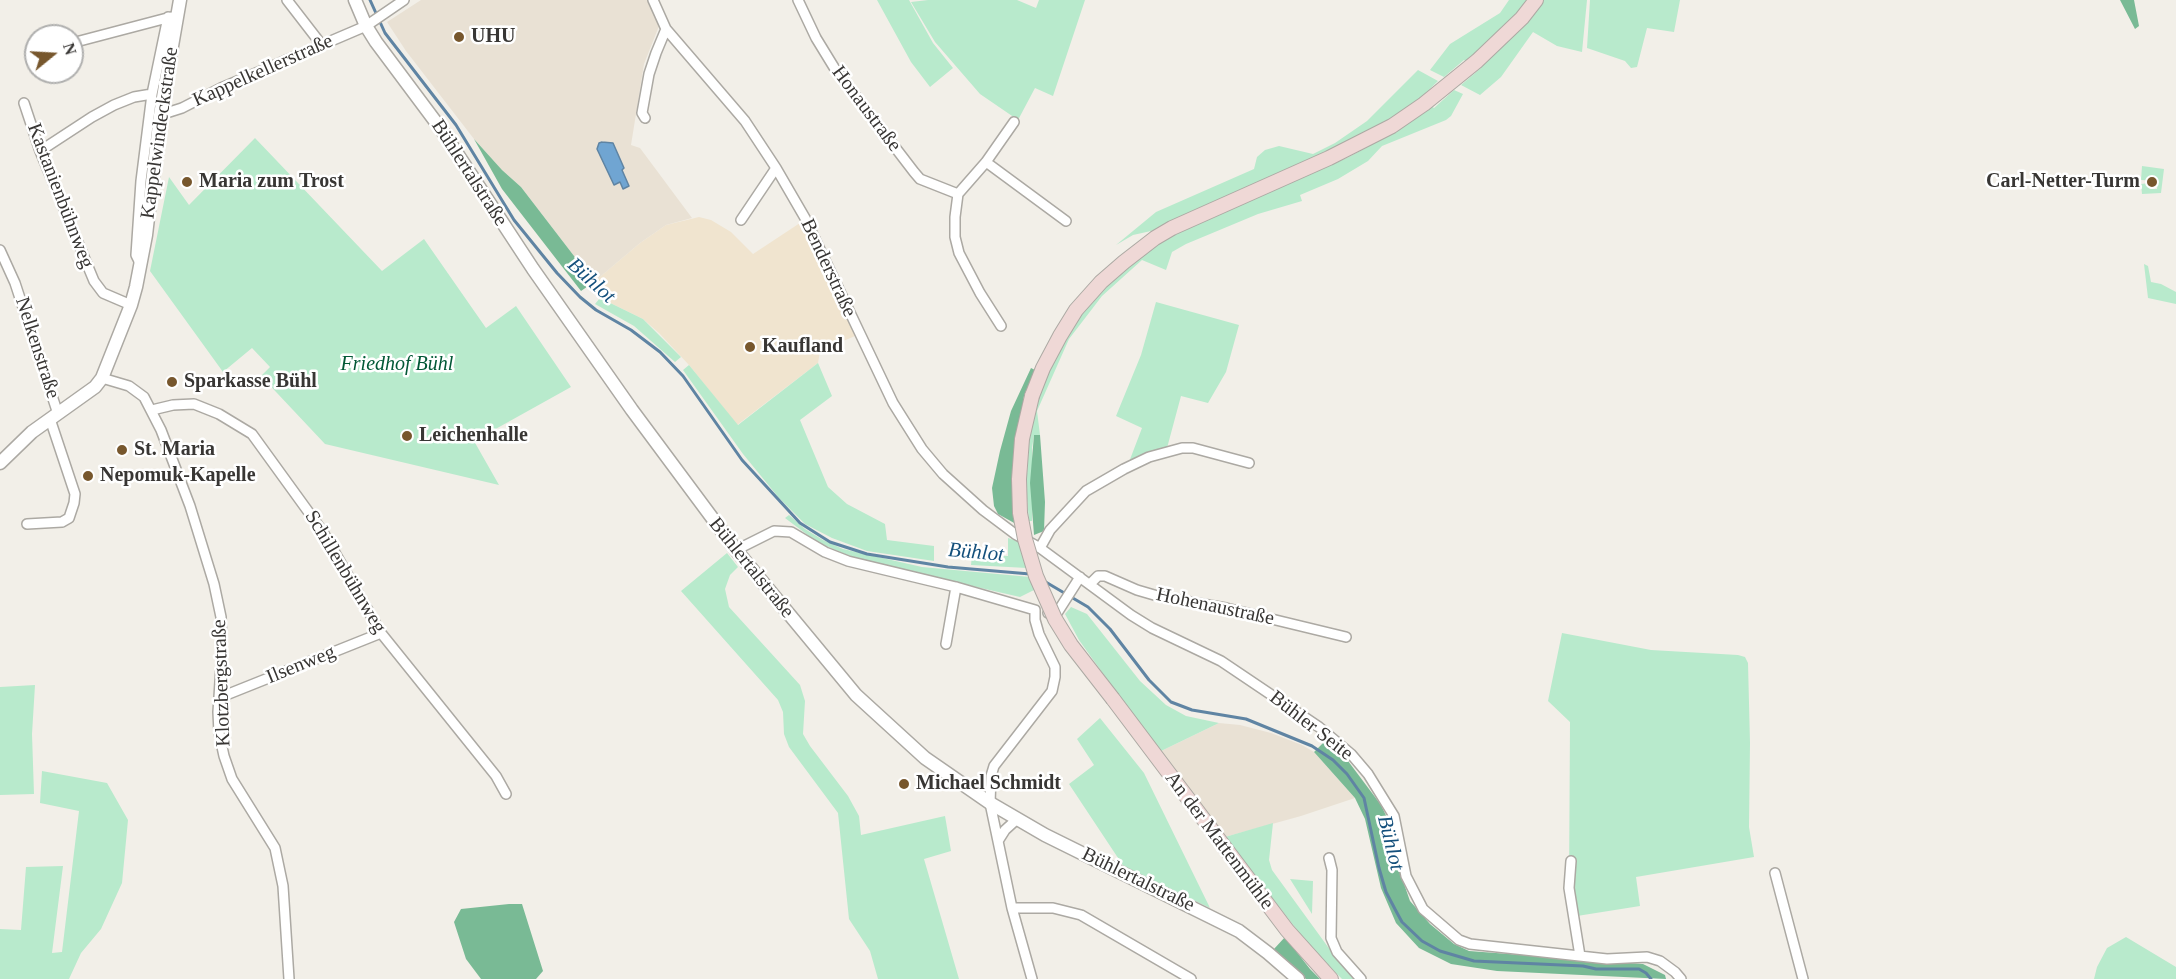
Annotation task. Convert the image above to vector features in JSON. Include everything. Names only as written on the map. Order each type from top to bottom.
[{"type":"main road","name":"An der Mattenmühle","points":[[1330,979],[1287,930],[1071,645],[1055,619],[1036,576],[1020,513],[1019,479],[1022,439],[1032,396],[1043,368],[1076,310],[1101,282],[1155,238],[1392,126],[1424,104],[1477,61],[1510,30],[1536,0]]},
{"type":"street","name":"Kappelwindeckstraße","points":[[141,265],[136,255],[136,244],[152,94],[172,17],[180,0]]},
{"type":"street","points":[[287,0],[321,44]]},
{"type":"street","name":"Bühlertalstraße","points":[[355,0],[569,323],[658,447],[736,550],[856,694],[925,758],[990,804],[1016,820],[1230,926],[1268,952],[1298,979]]},
{"type":"street","name":"Kappelkellerstraße","points":[[160,116],[369,23],[404,0]]},
{"type":"street","name":"Benderstraße","points":[[653,0],[666,29],[751,129],[776,168],[805,218],[870,356],[907,428],[943,474],[983,510]]},
{"type":"street","name":"Honaustraße","points":[[798,0],[816,38],[835,69],[914,172],[920,179],[958,194]]},
{"type":"street","name":"Kappelwindeckstraße","points":[[1,461],[17,445],[95,387],[102,378],[131,305],[141,265],[172,17]]},
{"type":"street","points":[[84,40],[172,17]]},
{"type":"street","points":[[645,118],[642,113],[649,74],[666,29]]},
{"type":"street","points":[[40,152],[114,105],[134,97],[152,94]]},
{"type":"street","name":"Kastanienbühnweg","points":[[24,103],[40,152],[94,281],[103,293],[131,305]]},
{"type":"street","points":[[1001,326],[959,253],[955,237],[958,194],[986,162],[1014,122]]},
{"type":"street","points":[[986,162],[1066,221]]},
{"type":"street","points":[[741,220],[776,168]]},
{"type":"street","name":"Nelkenstraße","points":[[0,250],[19,294],[54,416]]},
{"type":"street","name":"Klotzbergstraße","points":[[102,378],[136,390],[144,397],[161,430],[190,506],[214,584],[221,617],[219,733],[232,778],[275,848],[281,870],[288,979]]},
{"type":"street","name":"Schillenbühnweg","points":[[152,410],[173,405],[194,404],[219,414],[252,434],[323,532],[381,633],[496,776],[506,794]]},
{"type":"street","points":[[27,524],[62,522],[69,518],[74,503],[75,494],[54,416]]},
{"type":"street","points":[[1040,548],[1050,530],[1086,492],[1149,457],[1174,449],[1193,448],[1249,463]]},
{"type":"street","name":"Bühler Seite","points":[[983,510],[1152,628],[1221,661],[1319,727],[1351,754],[1368,774],[1394,816],[1406,876],[1423,909],[1452,935],[1470,945],[1607,959],[1647,957],[1660,961],[1681,979]]},
{"type":"street","points":[[736,550],[774,531],[790,532],[825,552],[848,561],[956,587],[1035,610],[1039,634],[1055,666],[1052,691],[994,766],[991,776],[990,804],[1012,908],[1032,979]]},
{"type":"street","name":"Hohenaustraße","points":[[1090,584],[1098,576],[1105,576],[1137,590],[1161,597],[1226,608],[1346,637]]},
{"type":"street","points":[[1046,613],[1057,613],[1080,577]]},
{"type":"street","points":[[946,644],[956,587]]},
{"type":"street","name":"Ilsenweg","points":[[220,697],[381,633]]},
{"type":"street","points":[[998,841],[1005,830],[1016,820]]},
{"type":"street","points":[[1329,858],[1332,870],[1331,939],[1337,952],[1361,979]]},
{"type":"street","points":[[1570,861],[1569,888],[1580,956]]},
{"type":"street","points":[[1775,873],[1803,979]]},
{"type":"street","points":[[1012,908],[1053,909],[1081,915],[1191,979]]},
{"type":"shaded area","name":"UHU","points":[[421,0],[647,0],[659,26],[644,64],[631,145],[640,148],[692,218],[666,225],[640,243],[594,282],[521,187],[474,139],[406,51],[387,22]]},
{"type":"shaded area","points":[[699,217],[711,220],[731,232],[753,254],[803,221],[855,336],[820,351],[818,363],[737,425],[689,365],[659,333],[643,319],[600,298],[588,287],[640,243],[666,225]]},
{"type":"shaded area","points":[[1219,723],[1240,725],[1271,733],[1302,745],[1314,752],[1355,798],[1225,837],[1159,752]]},
{"type":"green space","points":[[877,0],[909,0],[933,43],[953,68],[930,87],[911,62]]},
{"type":"green space","points":[[1017,0],[1036,8],[1039,0],[1085,0],[1053,96],[1035,88],[1018,120],[980,94],[935,42],[911,2]]},
{"type":"green space","points":[[1509,0],[1530,0],[1467,62],[1464,60],[1444,77],[1430,70],[1450,44],[1500,13]]},
{"type":"green space","points":[[1544,0],[1587,0],[1582,52],[1557,46],[1533,32],[1501,77],[1480,95],[1461,85],[1522,27]]},
{"type":"green space","points":[[1590,0],[1680,0],[1674,32],[1647,28],[1637,67],[1631,68],[1625,61],[1587,48]]},
{"type":"green space","points":[[2120,0],[2134,0],[2139,26],[2135,29]]},
{"type":"green space","points":[[1418,70],[1438,81],[1409,109],[1349,143],[1160,229],[1133,235],[1116,245],[1156,212],[1254,169],[1257,157],[1265,150],[1279,146],[1313,154],[1335,143],[1367,121]]},
{"type":"green space","points":[[1454,90],[1463,94],[1451,116],[1446,120],[1382,146],[1368,161],[1338,179],[1300,195],[1302,201],[1258,214],[1186,244],[1172,252],[1166,270],[1142,260],[1102,296],[1069,339],[1037,411],[1040,435],[1034,435],[1032,448],[1032,521],[1029,521],[1026,487],[1030,434],[1034,411],[1048,371],[1082,313],[1116,276],[1177,233],[1349,157],[1397,131],[1431,106],[1434,108]]},
{"type":"green space","name":"Friedhof Bühl","points":[[255,138],[382,271],[424,239],[486,328],[516,306],[571,387],[474,441],[499,485],[325,444],[261,376],[270,367],[252,348],[223,372],[150,271],[169,177],[189,205]]},
{"type":"green space","points":[[474,139],[521,187],[594,282],[581,291],[502,189]]},
{"type":"green space","points":[[2142,166],[2164,169],[2161,193],[2142,194],[2141,184],[2149,183],[2150,189],[2157,189],[2158,181],[2141,180]]},
{"type":"green space","points":[[2144,264],[2148,266],[2151,282],[2161,284],[2176,292],[2176,304],[2148,298]]},
{"type":"green space","points":[[600,298],[643,319],[681,357],[675,362],[634,326],[595,304]]},
{"type":"green space","points":[[1156,302],[1239,325],[1226,372],[1208,403],[1181,396],[1167,448],[1129,462],[1142,428],[1116,416],[1141,355]]},
{"type":"green space","points":[[818,363],[832,396],[800,420],[828,487],[847,504],[885,524],[887,540],[934,546],[934,561],[867,551],[832,538],[805,524],[779,498],[743,454],[683,370],[689,365],[738,425]]},
{"type":"green space","points":[[1031,368],[1035,370],[1024,396],[1014,472],[1013,499],[1016,524],[998,514],[994,506],[992,488],[1011,411]]},
{"type":"green space","points":[[1034,435],[1040,435],[1045,502],[1044,531],[1034,535],[1030,483]]},
{"type":"green space","points":[[789,515],[805,529],[843,549],[922,567],[1030,577],[1034,590],[1020,597],[872,563],[817,542],[785,518]]},
{"type":"green space","points":[[1008,538],[1020,542],[1027,568],[971,565],[972,555],[1008,556]]},
{"type":"green space","points":[[727,553],[738,567],[730,575],[725,589],[729,607],[800,685],[805,701],[803,734],[848,796],[859,816],[861,835],[945,816],[951,851],[924,859],[959,979],[878,979],[870,951],[849,919],[838,813],[789,747],[784,734],[783,712],[778,700],[681,591]]},
{"type":"green space","points":[[1071,607],[1087,614],[1140,681],[1166,705],[1186,716],[1219,723],[1159,752],[1079,640],[1065,614]]},
{"type":"green space","points":[[1562,633],[1651,650],[1745,657],[1748,663],[1750,743],[1749,827],[1754,857],[1636,877],[1640,906],[1577,916],[1569,888],[1570,722],[1548,701]]},
{"type":"green space","points":[[35,685],[32,734],[34,794],[0,795],[0,687]]},
{"type":"green space","points":[[1100,718],[1144,773],[1210,908],[1124,867],[1069,784],[1094,765],[1077,739]]},
{"type":"green space","points":[[1323,743],[1348,761],[1381,805],[1391,826],[1403,881],[1410,901],[1430,924],[1454,944],[1469,951],[1643,964],[1665,975],[1666,979],[1497,971],[1451,964],[1419,948],[1396,923],[1381,888],[1365,819],[1355,798],[1314,752]]},
{"type":"green space","points":[[42,771],[107,783],[128,820],[122,883],[101,929],[81,953],[69,979],[0,979],[0,929],[21,930],[26,867],[63,866],[52,953],[62,952],[79,811],[40,803]]},
{"type":"green space","points":[[1273,823],[1269,860],[1272,870],[1328,947],[1359,979],[1342,979],[1308,944],[1225,837]]},
{"type":"green space","points":[[1290,879],[1313,881],[1312,914]]},
{"type":"green space","points":[[522,904],[543,971],[536,979],[481,979],[466,959],[454,922],[461,909]]},
{"type":"green space","points":[[1285,937],[1320,979],[1306,979],[1274,949]]},
{"type":"green space","points":[[2126,937],[2176,967],[2176,979],[2094,979],[2097,967],[2107,948]]},
{"type":"water","points":[[599,143],[613,143],[629,186],[623,189],[620,182],[614,185],[597,149]]},
{"type":"waterway","name":"Bühlot","points":[[370,0],[385,33],[456,125],[514,220],[557,273],[596,310],[631,330],[660,352],[683,376],[742,460],[800,523],[830,542],[867,554],[948,567],[1030,574]]},
{"type":"waterway","name":"Bühlot","points":[[1044,581],[1088,607],[1110,629],[1149,680],[1171,702],[1192,710],[1246,719],[1312,746],[1333,760],[1347,774],[1364,798],[1386,892],[1402,922],[1422,941],[1440,951],[1474,961],[1583,966],[1596,969],[1639,969],[1651,979]]},
{"type":"place","name":"UHU","points":[[459,37]]},
{"type":"place","name":"Maria zum Trost","points":[[187,182]]},
{"type":"place","name":"Carl-Netter-Turm","points":[[2152,182]]},
{"type":"place","name":"Kaufland","points":[[750,347]]},
{"type":"place","name":"Sparkasse Bühl","points":[[172,382]]},
{"type":"place","name":"Leichenhalle","points":[[407,436]]},
{"type":"place","name":"St. Maria","points":[[122,450]]},
{"type":"place","name":"Nepomuk-Kapelle","points":[[88,476]]},
{"type":"place","name":"Michael Schmidt","points":[[904,784]]}]
